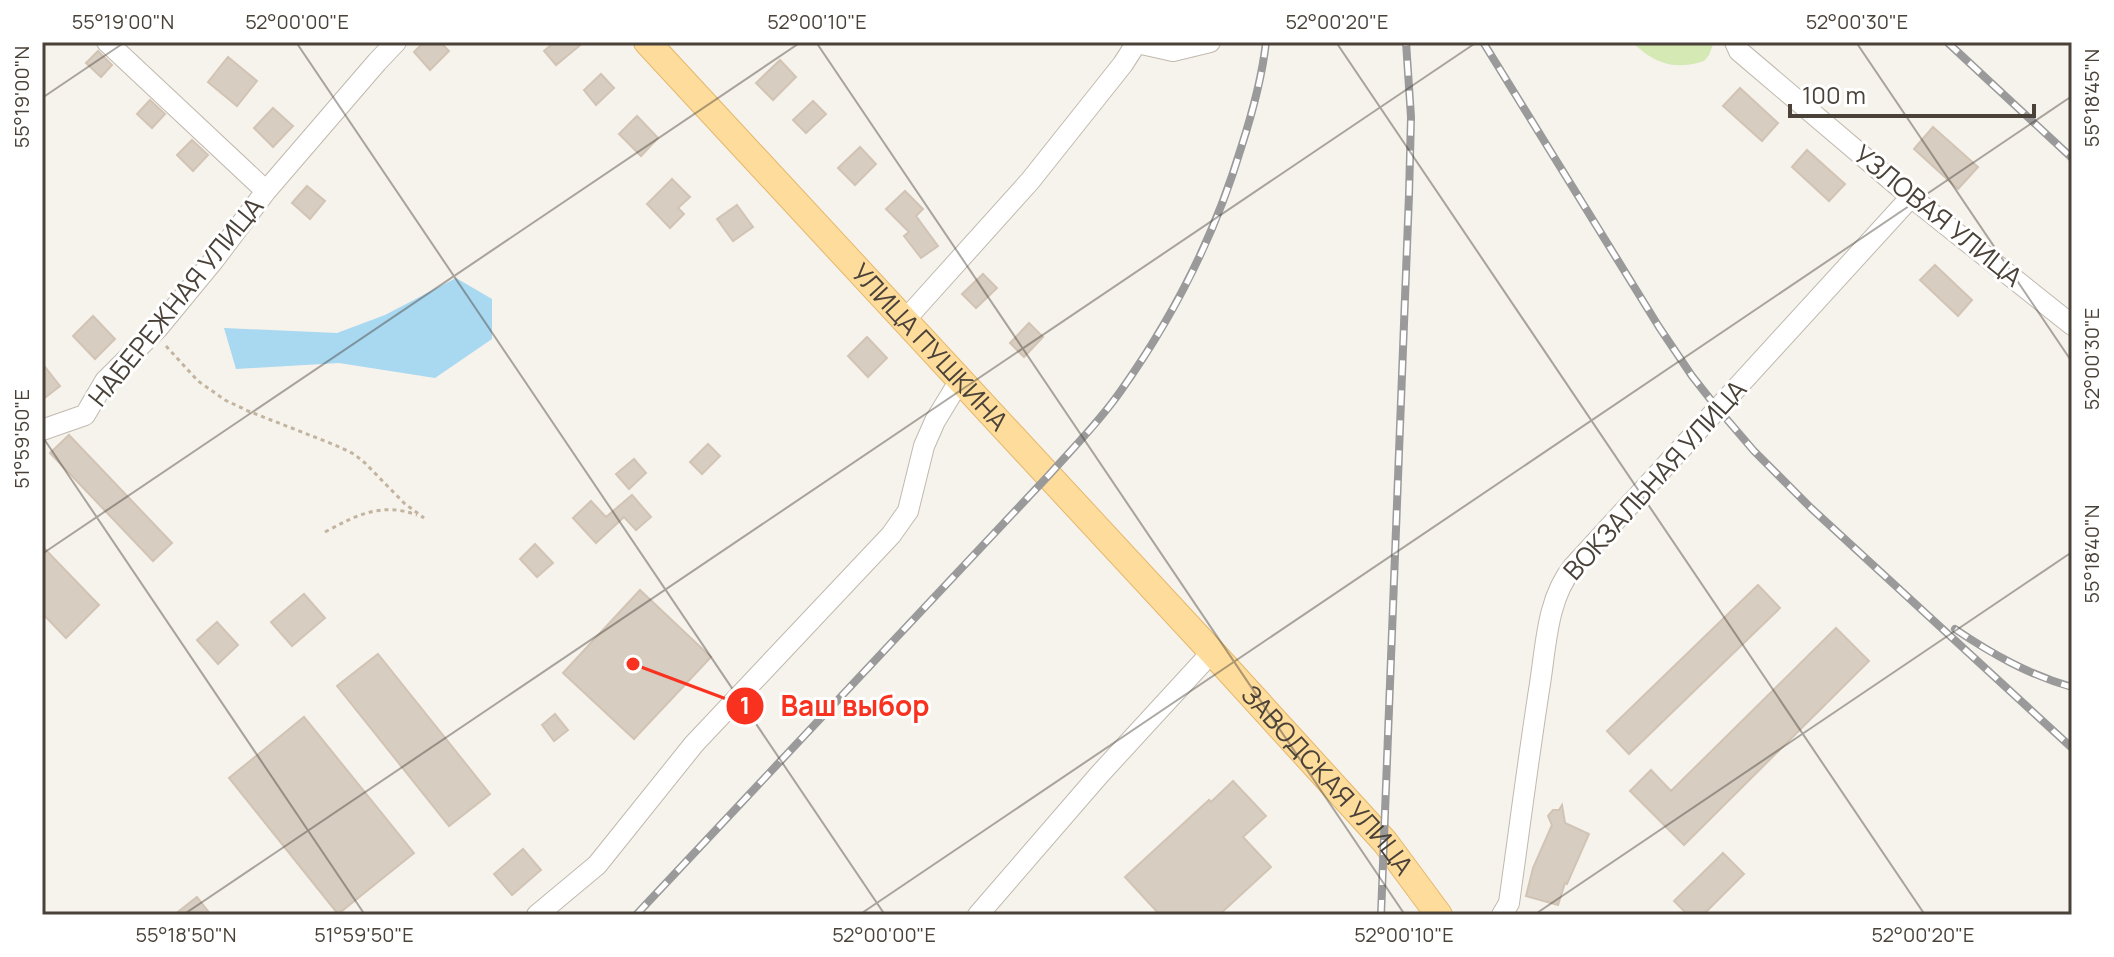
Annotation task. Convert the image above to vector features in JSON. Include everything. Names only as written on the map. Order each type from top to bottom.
[{"type":"main road","name":"УЛИЦА ПУШКИНА","points":[[647,42],[1212,652]]},
{"type":"main road","name":"ЗАВОДСКАЯ УЛИЦА","points":[[1212,652],[1385,842],[1439,915]]},
{"type":"street","name":"НАБЕРЕЖНАЯ УЛИЦА","points":[[107,42],[266,191]]},
{"type":"street","name":"НАБЕРЕЖНАЯ УЛИЦА","points":[[42,430],[85,415],[105,381],[154,332],[266,191],[396,42]]},
{"type":"street","points":[[905,320],[1030,181],[1137,42],[1173,51],[1210,42]]},
{"type":"street","name":"УЗЛОВАЯ УЛИЦА","points":[[1735,42],[1739,51],[1911,197],[2072,325]]},
{"type":"street","name":"ВОКЗАЛЬНАЯ УЛИЦА","points":[[1502,915],[1509,903],[1550,621],[1562,581],[1911,197]]},
{"type":"street","points":[[537,915],[597,865],[694,744],[891,535],[908,511],[924,446],[935,421],[960,380]]},
{"type":"street","points":[[978,915],[1099,775],[1212,652]]},
{"type":"path","points":[[154,332],[207,388],[248,411],[354,454],[404,503],[424,518],[398,509],[384,509],[354,517],[325,532]]},
{"type":"green space","points":[[1632,42],[1714,42],[1704,61],[1673,65],[1656,60]]},
{"type":"water","points":[[456,278],[492,299],[492,339],[435,378],[339,363],[236,369],[224,328],[337,333],[385,315]]},
{"type":"building","points":[[424,42],[440,42],[449,51],[430,70],[414,52]]},
{"type":"building","points":[[555,42],[584,42],[556,65],[544,51]]},
{"type":"building","points":[[98,51],[112,65],[101,77],[86,63]]},
{"type":"building","points":[[228,57],[257,81],[237,106],[208,82]]},
{"type":"building","points":[[780,60],[796,77],[773,100],[756,83]]},
{"type":"building","points":[[601,74],[614,88],[596,105],[584,90]]},
{"type":"building","points":[[1740,88],[1778,123],[1762,141],[1723,106]]},
{"type":"building","points":[[150,100],[165,114],[152,128],[137,114]]},
{"type":"building","points":[[813,101],[826,114],[806,133],[793,120]]},
{"type":"building","points":[[273,108],[293,126],[273,147],[254,128]]},
{"type":"building","points":[[637,116],[658,138],[641,156],[619,134]]},
{"type":"building","points":[[1933,127],[1978,167],[1958,189],[1914,149]]},
{"type":"building","points":[[192,140],[208,155],[193,171],[177,155]]},
{"type":"building","points":[[860,147],[876,164],[855,185],[838,168]]},
{"type":"building","points":[[1807,150],[1845,184],[1829,201],[1792,167]]},
{"type":"building","points":[[672,179],[690,197],[678,208],[684,214],[670,228],[647,204]]},
{"type":"building","points":[[307,186],[325,201],[310,219],[292,203]]},
{"type":"building","points":[[905,191],[923,209],[916,216],[938,246],[921,258],[904,236],[909,232],[886,209]]},
{"type":"building","points":[[737,205],[753,227],[733,241],[717,219]]},
{"type":"building","points":[[1935,265],[1972,300],[1958,316],[1920,280]]},
{"type":"building","points":[[983,274],[997,288],[976,308],[962,294]]},
{"type":"building","points":[[93,316],[115,339],[95,359],[73,336]]},
{"type":"building","points":[[1029,323],[1043,337],[1024,357],[1010,343]]},
{"type":"building","points":[[867,337],[887,358],[868,377],[848,356]]},
{"type":"building","points":[[42,363],[60,386],[42,400]]},
{"type":"building","points":[[69,435],[172,543],[153,561],[50,453]]},
{"type":"building","points":[[708,444],[720,456],[702,474],[690,462]]},
{"type":"building","points":[[634,459],[646,473],[629,489],[616,474]]},
{"type":"building","points":[[632,495],[651,517],[636,530],[624,517],[596,543],[573,518],[591,501],[606,517]]},
{"type":"building","points":[[535,544],[553,563],[537,577],[520,559]]},
{"type":"building","points":[[42,546],[99,605],[66,638],[42,613]]},
{"type":"building","points":[[1758,585],[1780,608],[1629,754],[1607,731]]},
{"type":"building","points":[[640,590],[711,657],[634,739],[563,673]]},
{"type":"building","points":[[304,594],[325,618],[292,646],[271,622]]},
{"type":"building","points":[[217,622],[238,645],[218,664],[197,640]]},
{"type":"building","points":[[1836,628],[1869,661],[1684,845],[1630,791],[1651,770],[1671,791]]},
{"type":"building","points":[[378,654],[490,794],[449,826],[337,686]]},
{"type":"building","points":[[555,714],[568,730],[554,741],[542,725]]},
{"type":"building","points":[[304,717],[414,853],[338,914],[229,778]]},
{"type":"building","points":[[1233,781],[1266,816],[1243,837],[1271,867],[1219,915],[1160,915],[1125,877]]},
{"type":"building","points":[[1562,805],[1565,823],[1589,834],[1558,905],[1526,896],[1533,868],[1552,825],[1548,816]]},
{"type":"building","points":[[523,849],[541,870],[512,895],[494,874]]},
{"type":"building","points":[[1723,853],[1744,874],[1703,915],[1688,915],[1674,901]]},
{"type":"building","points":[[197,897],[211,915],[174,915]]},
{"type":"railway","points":[[636,915],[1049,475],[1120,392],[1175,305],[1205,245],[1253,109],[1266,42]]},
{"type":"railway","points":[[1381,915],[1409,195],[1411,117],[1406,42]]},
{"type":"railway","points":[[1483,42],[1659,327],[1718,409],[1754,451],[1811,508],[2072,748]]},
{"type":"railway","points":[[1947,42],[2072,158]]},
{"type":"railway","points":[[1955,629],[2011,663],[2072,687]]},
{"type":"place","name":"Ваш выбор","points":[[633,664]]}]
